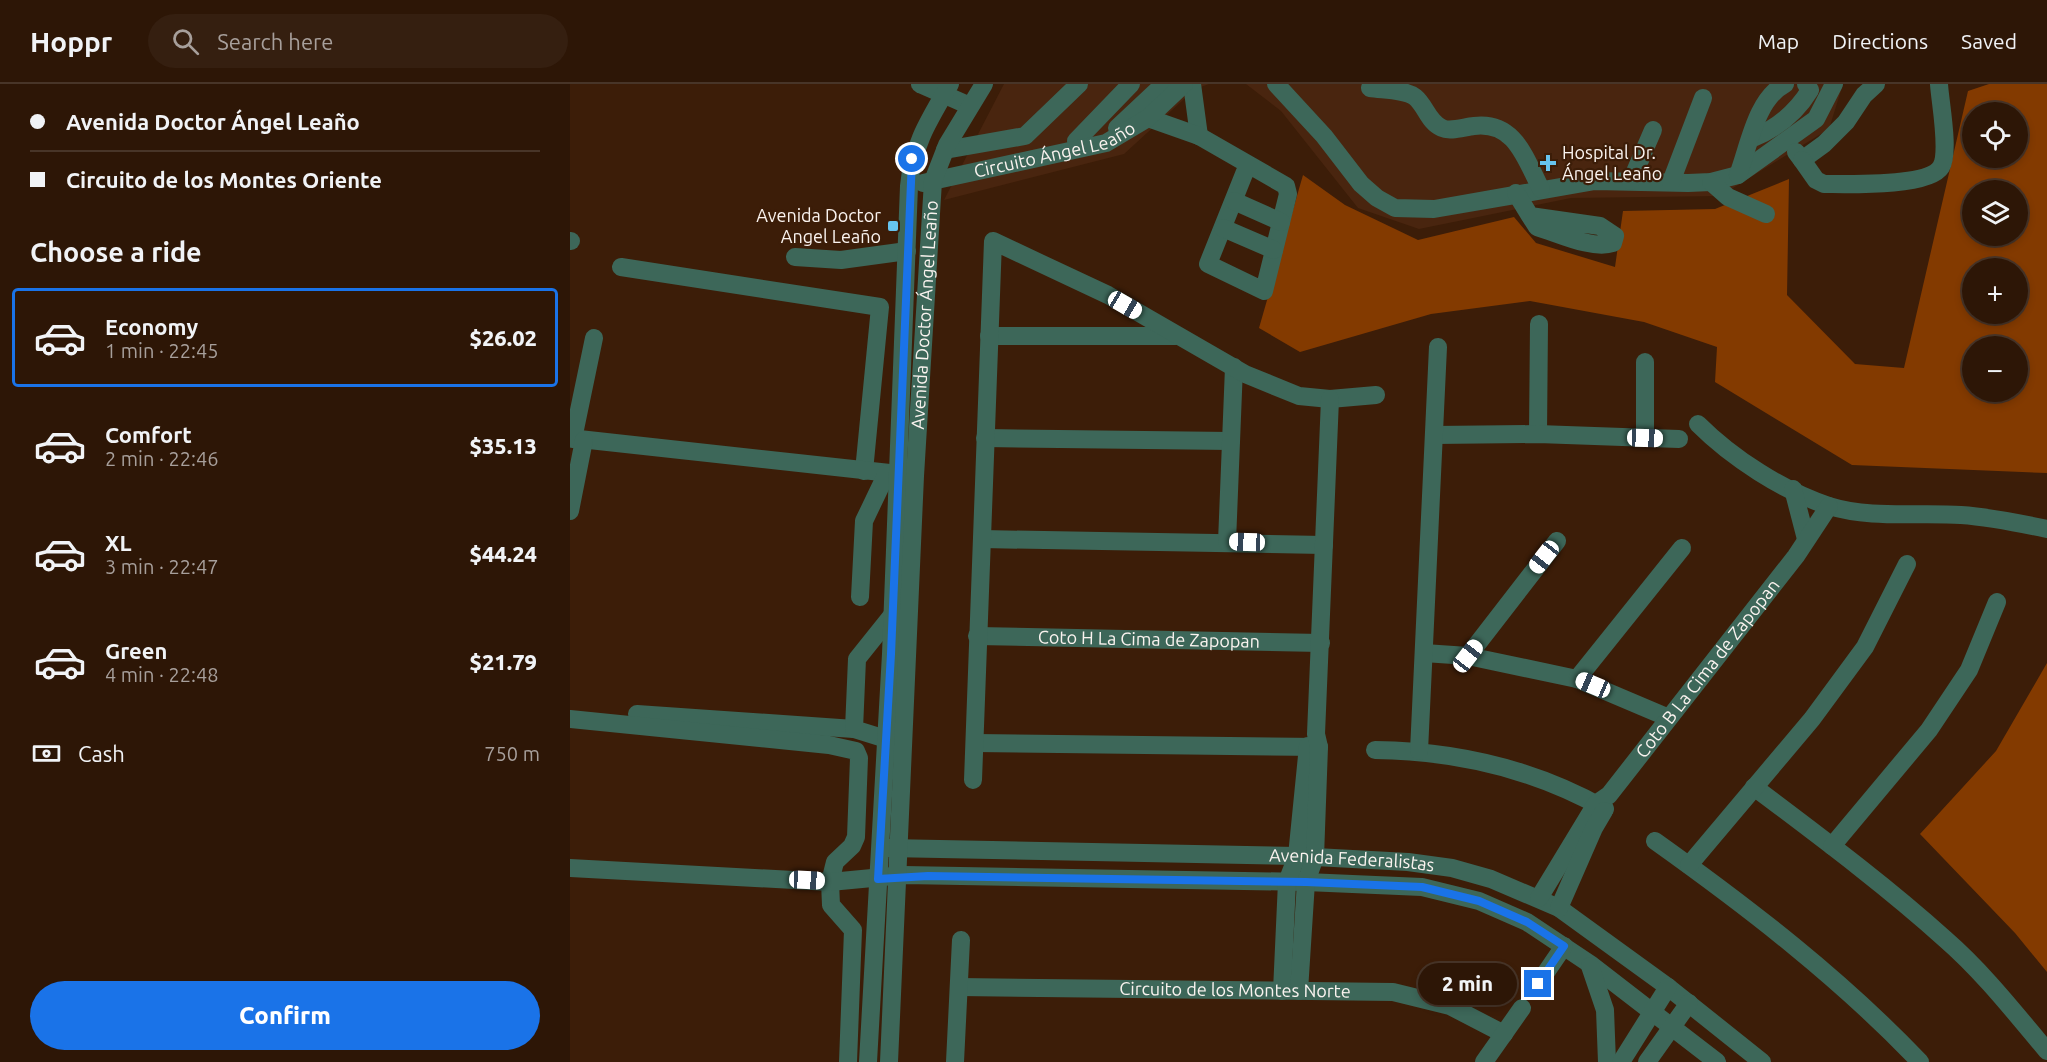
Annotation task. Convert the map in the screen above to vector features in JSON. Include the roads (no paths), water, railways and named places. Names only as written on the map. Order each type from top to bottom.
[{"type":"street","name":"Avenida Doctor Ángel Leaño","points":[[889,1062],[897,876],[889,848],[886,739],[900,475],[939,166],[984,84]]},
{"type":"street","points":[[1028,143],[1078,84]]},
{"type":"street","points":[[1076,141],[1131,84]]},
{"type":"street","points":[[910,178],[939,166],[992,160],[1028,143],[1076,141],[1117,128],[1164,84]]},
{"type":"street","name":"Circuito Ángel Leaño","points":[[939,166],[1106,143],[1148,118],[1184,84]]},
{"type":"street","points":[[1192,84],[1199,136]]},
{"type":"street","points":[[1276,84],[1324,136],[1361,184],[1377,198],[1395,208],[1434,209],[1595,181],[1711,182],[1738,175],[1816,119],[1834,84]]},
{"type":"street","points":[[1738,175],[1766,99],[1785,84]]},
{"type":"street","points":[[1751,139],[1771,131],[1801,104],[1810,90],[1806,84]]},
{"type":"street","points":[[1802,160],[1824,144],[1846,122],[1864,95],[1876,84]]},
{"type":"street","points":[[1786,142],[1816,180],[1824,184],[1877,184],[1932,174],[1941,168],[1945,156],[1939,84]]},
{"type":"street","points":[[919,85],[946,89],[970,106]]},
{"type":"street","points":[[1370,88],[1403,92],[1415,97],[1434,124],[1445,130],[1486,124],[1499,126],[1524,156],[1541,189]]},
{"type":"street","name":"Avenida Doctor Ángel Leaño","points":[[868,1062],[878,879],[889,848],[910,178],[919,137],[946,89]]},
{"type":"street","points":[[1671,182],[1703,98]]},
{"type":"street","points":[[1148,118],[1199,136],[1248,164],[1286,186],[1288,194],[1264,291],[1208,264],[1248,164]]},
{"type":"street","points":[[1631,181],[1653,130]]},
{"type":"street","points":[[1711,182],[1728,197],[1766,214]]},
{"type":"street","points":[[1516,193],[1530,216]]},
{"type":"street","points":[[1234,201],[1281,222]]},
{"type":"street","points":[[1223,228],[1274,250]]},
{"type":"street","points":[[973,780],[993,241],[1108,295],[1233,367],[1299,396],[1330,399],[1376,395]]},
{"type":"street","points":[[795,257],[840,260],[907,251]]},
{"type":"street","points":[[621,267],[880,308],[864,471]]},
{"type":"street","points":[[1538,434],[1539,324]]},
{"type":"street","points":[[989,336],[1178,336]]},
{"type":"street","points":[[570,511],[576,439],[594,338]]},
{"type":"street","points":[[1419,751],[1438,347]]},
{"type":"street","points":[[1645,362],[1645,438]]},
{"type":"street","points":[[1227,542],[1233,367]]},
{"type":"street","points":[[1293,926],[1306,882],[1321,643],[1330,399]]},
{"type":"street","points":[[1698,424],[1718,444],[1763,476],[1829,506],[1865,512],[1962,515],[2047,529]]},
{"type":"street","points":[[1434,435],[1538,434],[1679,440]]},
{"type":"street","points":[[986,438],[1231,441]]},
{"type":"street","points":[[576,439],[900,475]]},
{"type":"street","points":[[860,597],[864,522],[900,475]]},
{"type":"street","points":[[1793,489],[1806,539]]},
{"type":"street","name":"Coto B La Cima de Zapopan","points":[[1539,898],[1603,803],[1796,556],[1829,506]]},
{"type":"street","points":[[982,539],[1324,544]]},
{"type":"street","points":[[1468,656],[1557,541]]},
{"type":"street","points":[[1578,679],[1682,548]]},
{"type":"street","points":[[1689,865],[1812,719],[1865,647],[1907,564]]},
{"type":"street","points":[[1832,846],[1935,722],[1970,670],[1997,602]]},
{"type":"street","points":[[854,729],[857,659],[893,614]]},
{"type":"street","name":"Coto H La Cima de Zapopan","points":[[977,636],[1321,643]]},
{"type":"street","points":[[1424,653],[1468,656],[1578,679],[1669,718]]},
{"type":"street","points":[[570,707],[854,729],[886,739]]},
{"type":"street","points":[[570,719],[830,745],[856,751],[859,758],[856,837],[852,846],[835,862],[830,882],[831,905],[853,930],[848,1062]]},
{"type":"street","points":[[975,743],[1314,743]]},
{"type":"street","points":[[1375,750],[1419,751],[1510,768],[1603,803]]},
{"type":"street","points":[[1754,787],[1832,846],[1946,940],[2012,1008],[2047,1051]]},
{"type":"street","name":"Coto B La Cima de Zapopan","points":[[1558,908],[1603,803]]},
{"type":"street","points":[[1656,841],[1811,960],[1878,1018],[1920,1062]]},
{"type":"street","name":"Avenida Federalistas","points":[[889,848],[1306,857],[1408,862],[1452,868],[1491,879],[1558,908],[1668,987],[1762,1062]]},
{"type":"street","points":[[1291,990],[1293,926],[1287,882],[1306,857]]},
{"type":"street","name":"Avenida Federalistas","points":[[570,868],[830,882],[897,876],[1306,882],[1400,884],[1448,892],[1509,914],[1564,946],[1717,1062]]},
{"type":"street","points":[[955,1062],[961,939]]},
{"type":"street","points":[[1538,984],[1564,946]]},
{"type":"street","points":[[1590,964],[1605,1011],[1607,1062]]},
{"type":"street","name":"Circuito de los Montes Norte","points":[[958,987],[1291,990],[1409,994],[1450,1006],[1504,1034]]},
{"type":"street","points":[[1621,1062],[1668,987]]},
{"type":"street","points":[[1647,1062],[1689,1003]]},
{"type":"street","points":[[1484,1062],[1522,1008]]},
{"type":"street","points":[[870,1040],[890,1041]]},
{"type":"place","name":"Hospital Dr. Ángel Leaño","points":[[1548,163]]},
{"type":"place","name":"Avenida Doctor Angel Leaño","points":[[893,226]]}]
